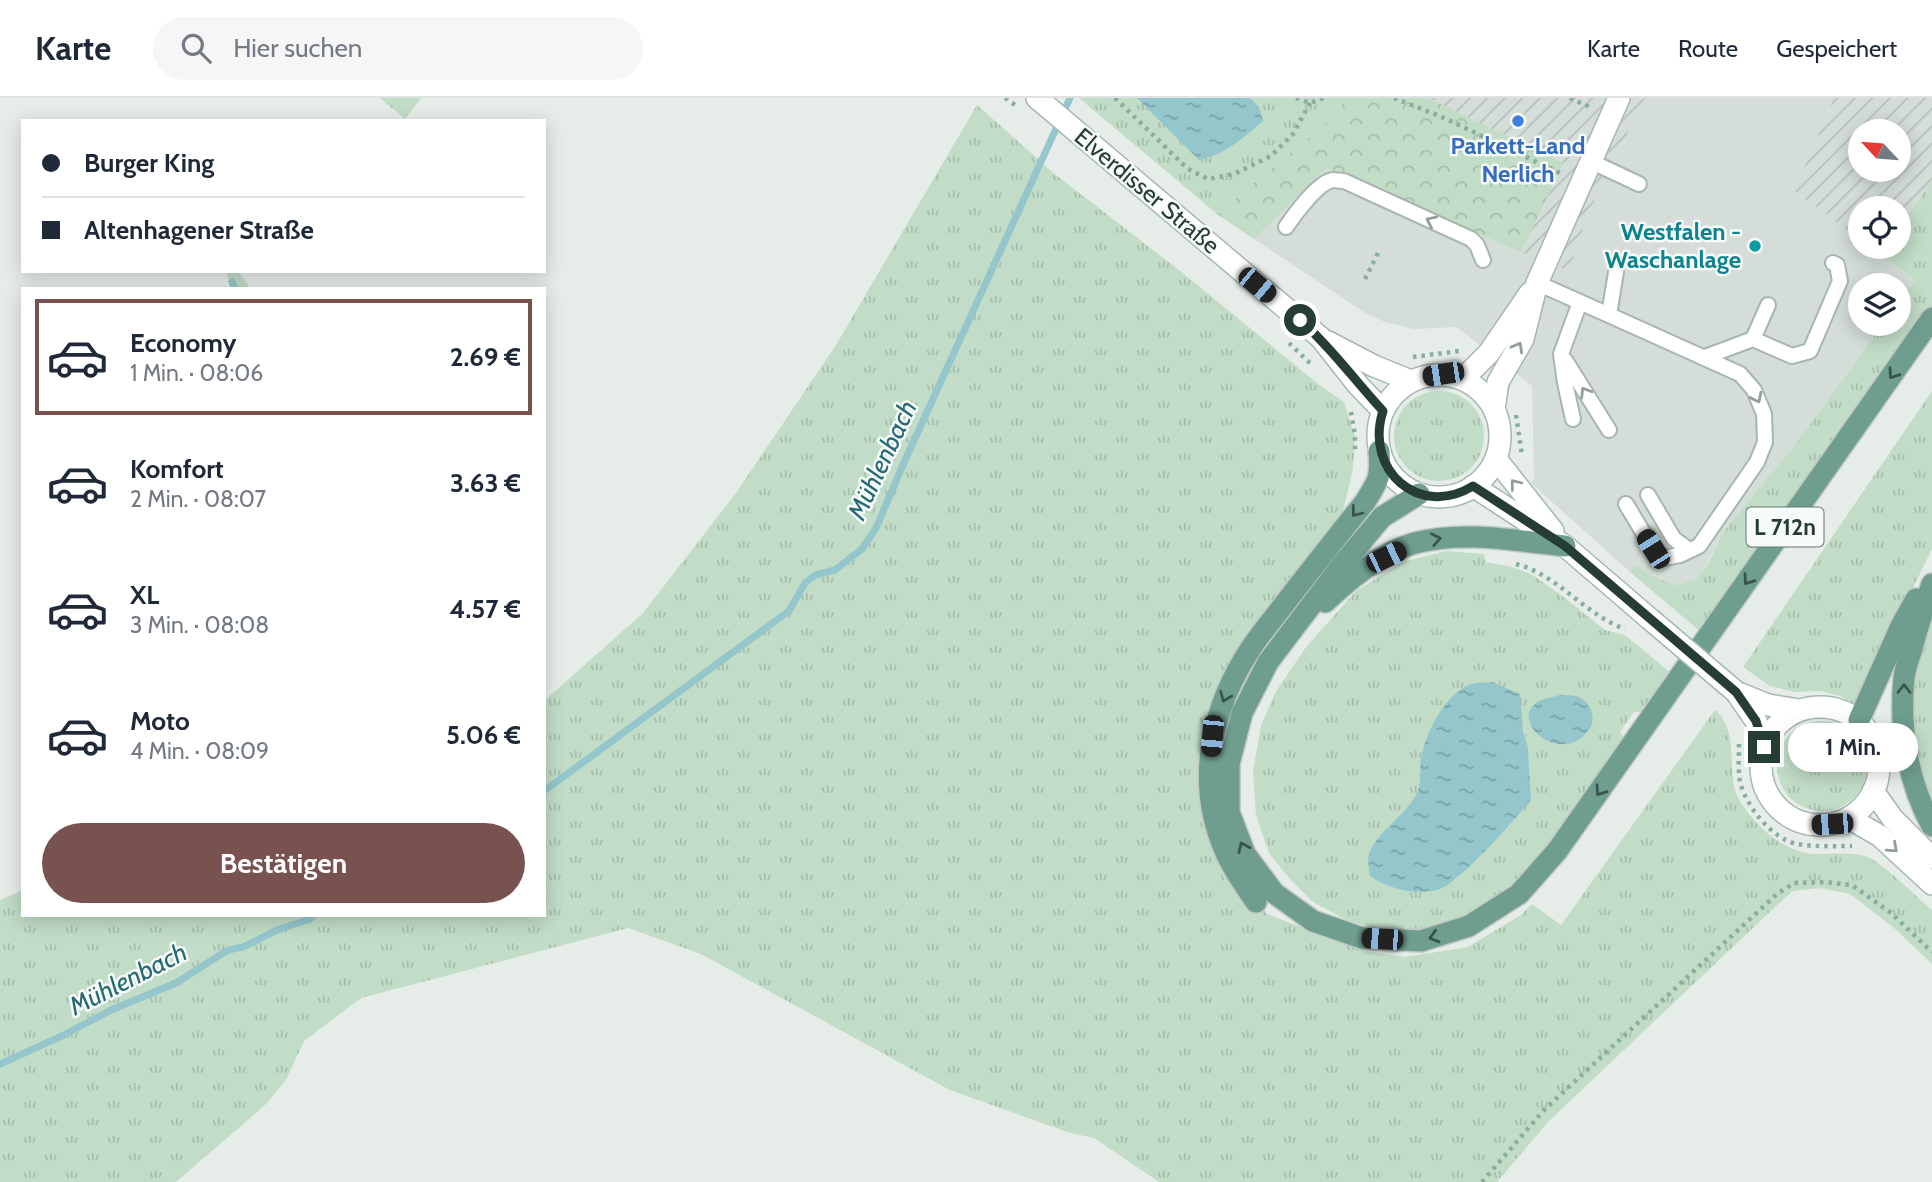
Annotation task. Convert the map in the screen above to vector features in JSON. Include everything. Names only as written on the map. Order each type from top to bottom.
[{"type":"main road","points":[[1494,409],[1498,382],[1523,339],[1537,283],[1619,98]]},
{"type":"main road","name":"Elverdisser Straße","points":[[1042,102],[1321,338],[1383,411]]},
{"type":"main road","points":[[1463,379],[1489,353],[1537,283]]},
{"type":"main road","name":"L 712n","points":[[1280,644],[1242,713],[1230,764],[1229,811],[1245,854],[1274,893],[1313,921],[1362,938],[1421,941],[1469,926],[1518,894],[1557,851],[1932,318]]},
{"type":"main road","name":"Elverdisser Straße","points":[[1321,338],[1374,366],[1411,381]]},
{"type":"main road","points":[[1256,902],[1238,877],[1225,852],[1215,822],[1211,794],[1209,765],[1212,736],[1233,679],[1253,645],[1378,482],[1381,471],[1378,425],[1383,411],[1395,393],[1411,381],[1443,374],[1463,379],[1484,394],[1494,409],[1500,432],[1496,459],[1488,472],[1473,486],[1450,496],[1419,494],[1399,482],[1389,471],[1380,451]]},
{"type":"main road","points":[[1496,459],[1565,546]]},
{"type":"main road","points":[[1473,486],[1565,546],[1736,692],[1756,721],[1764,747]]},
{"type":"main road","points":[[1280,644],[1382,517],[1419,494]]},
{"type":"main road","points":[[1280,644],[1355,575],[1413,544],[1459,537],[1565,546]]},
{"type":"main road","points":[[1859,720],[1901,626],[1932,572]]},
{"type":"main road","points":[[1932,584],[1904,677],[1904,730],[1911,775],[1919,800],[1932,826]]},
{"type":"main road","points":[[1736,692],[1768,705],[1800,710],[1819,707],[1840,710],[1859,720],[1871,735],[1879,756],[1878,781],[1866,804],[1849,818],[1832,824],[1814,825],[1798,821],[1776,806],[1764,783],[1761,760],[1764,747],[1781,722],[1800,710]]},
{"type":"main road","points":[[1873,791],[1893,819],[1932,858]]},
{"type":"main road","points":[[1849,818],[1880,836],[1932,884]]},
{"type":"lane","points":[[1590,161],[1639,184]]},
{"type":"lane","points":[[1286,227],[1294,214],[1325,183],[1344,181],[1471,239],[1477,244],[1483,260]]},
{"type":"lane","points":[[1753,339],[1792,356],[1810,351],[1840,281],[1837,265],[1833,263]]},
{"type":"lane","points":[[1609,315],[1616,272]]},
{"type":"lane","points":[[1537,283],[1740,374],[1754,390],[1764,414],[1765,442],[1758,462],[1699,545],[1680,555],[1664,558],[1653,549],[1626,504]]},
{"type":"lane","points":[[1573,419],[1564,383],[1561,354],[1580,302]]},
{"type":"lane","points":[[1705,358],[1753,339],[1768,305]]},
{"type":"lane","points":[[1561,354],[1609,430]]},
{"type":"lane","points":[[1648,495],[1674,539],[1689,550]]},
{"type":"path","points":[[1115,98],[1188,169],[1208,178],[1234,174],[1271,156],[1293,134],[1310,103]]},
{"type":"path","points":[[1296,98],[1310,103],[1324,98]]},
{"type":"path","points":[[1394,98],[1442,117],[1580,183]]},
{"type":"path","points":[[1365,279],[1378,251]]},
{"type":"path","points":[[1511,563],[1534,571],[1600,618],[1626,629]]},
{"type":"path","points":[[1738,737],[1740,782],[1749,804],[1761,820],[1794,844],[1861,848]]},
{"type":"path","points":[[1482,1182],[1544,1110],[1777,894],[1794,883],[1824,881],[1852,886],[1891,913],[1932,952]]},
{"type":"shaded area","points":[[1428,98],[1645,98],[1588,214],[1569,271],[1521,252],[1562,163]]},
{"type":"shaded area","points":[[1645,98],[1834,98],[1794,191],[1848,231],[1848,259],[1886,259],[1905,273],[1848,273],[1848,336],[1874,336],[1798,441],[1724,531],[1696,579],[1678,585],[1653,576],[1636,565],[1630,572],[1531,483],[1534,479],[1532,386],[1457,327],[1413,329],[1385,322],[1365,313],[1254,239],[1327,168],[1569,271],[1588,214]]},
{"type":"shaded area","points":[[1834,98],[1932,98],[1932,181],[1911,211],[1911,196],[1848,196],[1848,231],[1794,191]]},
{"type":"green space","points":[[380,98],[421,98],[405,119]]},
{"type":"green space","points":[[1079,98],[1345,98],[1338,113],[1217,214]]},
{"type":"green space","points":[[1345,98],[1428,98],[1563,163],[1521,252],[1327,168],[1254,239],[1217,214],[1338,113]]},
{"type":"green space","points":[[977,105],[1056,175],[1344,402],[1355,436],[1353,469],[1342,515],[1213,702],[1230,873],[1267,914],[1364,951],[1405,957],[1468,947],[1521,915],[1532,904],[1561,925],[1715,710],[1727,726],[1736,792],[1750,815],[1770,835],[1796,850],[1810,854],[1865,856],[1890,872],[1932,910],[1932,964],[1893,927],[1850,894],[1820,888],[1792,891],[1549,1121],[1497,1182],[1159,1182],[1094,1138],[1070,1133],[950,1090],[701,954],[628,928],[361,998],[304,1041],[286,1080],[264,1106],[176,1182],[0,1182],[0,900],[21,891],[21,917],[546,917],[546,699],[643,613],[736,493],[836,345]]},
{"type":"green space","points":[[1932,181],[1932,307],[1702,633],[1630,572],[1636,565],[1653,576],[1678,585],[1696,579],[1707,566],[1724,531],[1798,441],[1874,336],[1911,336],[1911,286],[1915,280],[1911,273],[1906,273],[1887,259],[1911,259],[1911,211]]},
{"type":"green space","points":[[227,273],[239,273],[250,287],[230,287]]},
{"type":"green space","points":[[1439,391],[1456,394],[1471,404],[1481,419],[1484,436],[1481,453],[1471,468],[1456,478],[1439,481],[1422,478],[1407,468],[1397,453],[1394,436],[1397,419],[1407,404],[1422,394]]},
{"type":"green space","points":[[1932,391],[1932,549],[1856,704],[1821,691],[1795,692],[1770,686],[1743,667]]},
{"type":"green space","points":[[1446,551],[1484,554],[1486,562],[1531,574],[1605,630],[1625,635],[1672,674],[1647,712],[1634,712],[1620,732],[1626,742],[1567,827],[1513,887],[1457,922],[1417,931],[1390,931],[1348,921],[1313,902],[1269,853],[1256,815],[1253,771],[1261,726],[1275,693],[1306,647],[1356,591],[1403,562]],"holes":[[[1448,701],[1522,723],[1528,747],[1530,775],[1510,825],[1455,880],[1368,863],[1381,835],[1415,797],[1426,740]]]},
{"type":"green space","points":[[1932,619],[1932,806],[1919,771],[1909,712],[1916,666]]},
{"type":"green space","points":[[1822,721],[1839,725],[1854,734],[1863,749],[1867,766],[1863,783],[1854,798],[1839,807],[1822,811],[1805,807],[1790,798],[1781,783],[1777,766],[1781,749],[1790,734],[1805,725]]},
{"type":"water","points":[[1137,98],[1250,98],[1259,107],[1263,121],[1225,150],[1199,160]]},
{"type":"water","points":[[1492,682],[1520,694],[1523,730],[1528,747],[1531,800],[1486,850],[1458,876],[1437,890],[1410,891],[1377,881],[1370,876],[1369,854],[1378,838],[1416,795],[1421,758],[1433,724],[1456,693],[1476,683]]},
{"type":"water","points":[[1560,695],[1581,698],[1589,706],[1593,716],[1588,731],[1577,741],[1564,744],[1541,737],[1529,719],[1530,709],[1539,701]]},
{"type":"waterway","name":"Mühlenbach","points":[[546,790],[789,611],[805,583],[815,575],[835,570],[862,549],[876,528],[1070,98]]},
{"type":"waterway","points":[[232,282],[234,287]]},
{"type":"waterway","name":"Mühlenbach","points":[[0,1064],[111,1010],[176,983],[228,950],[243,947],[312,917]]},
{"type":"place","name":"Parkett-Land Nerlich","points":[[1518,121]]},
{"type":"place","name":"Westfalen - Waschanlage","points":[[1755,246]]},
{"type":"route","points":[[1300,320],[1321,338],[1383,411],[1378,425],[1380,451],[1389,471],[1399,482],[1419,494],[1430,496],[1450,496],[1473,486],[1565,546],[1736,692],[1756,721],[1764,747]]}]
